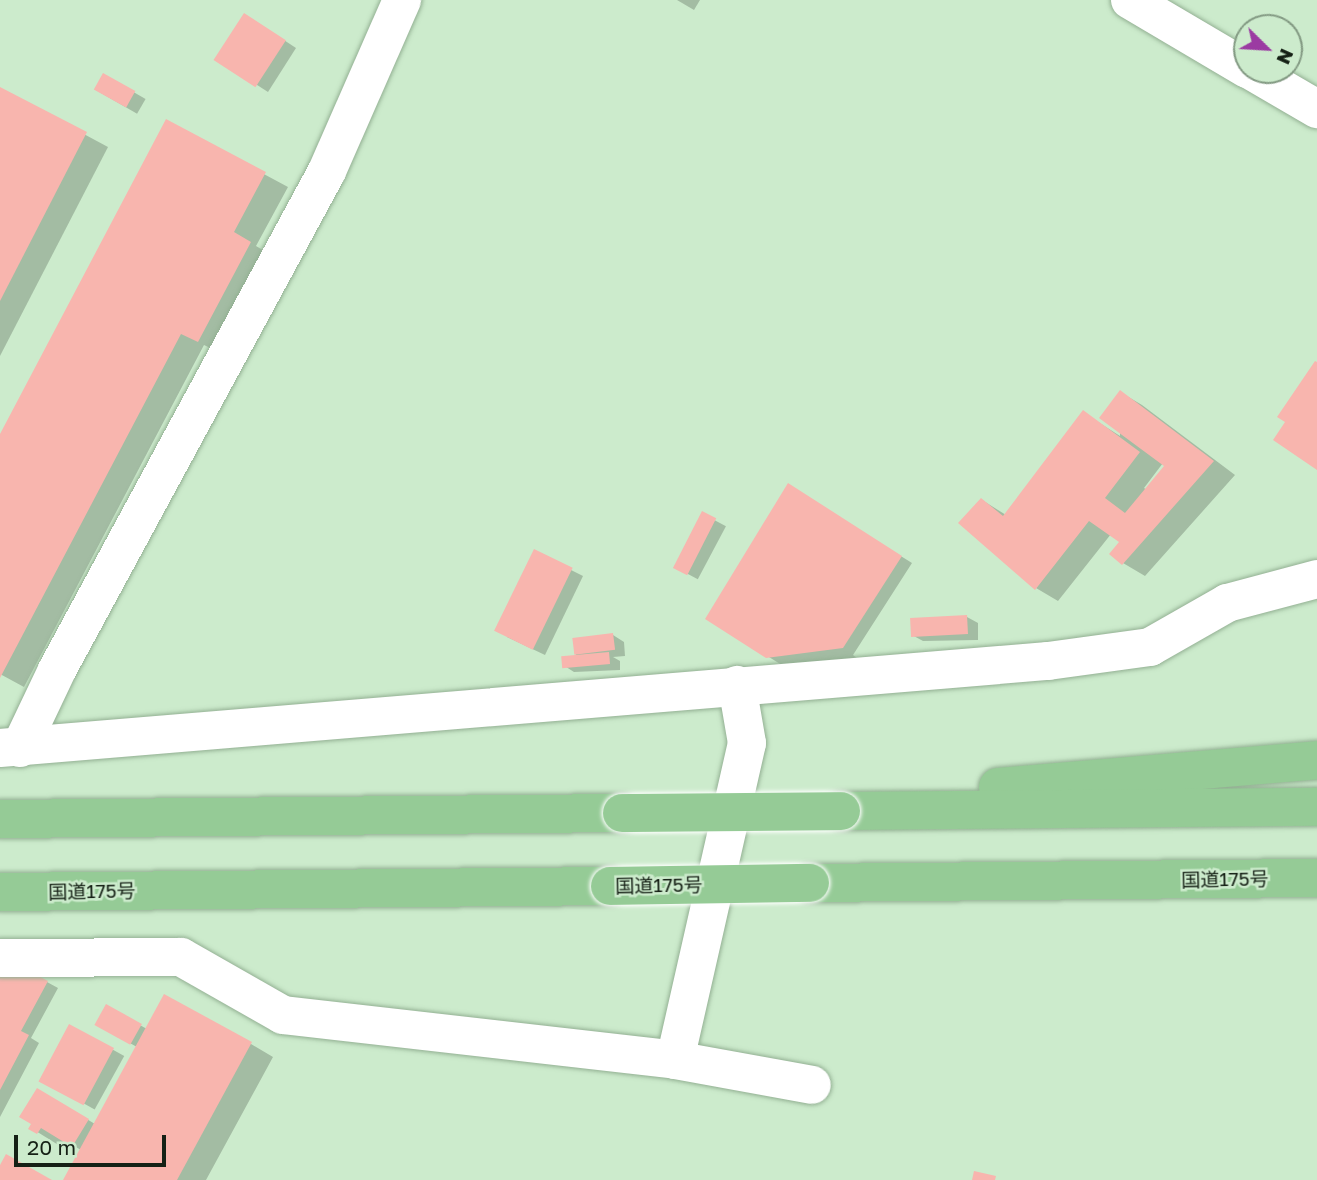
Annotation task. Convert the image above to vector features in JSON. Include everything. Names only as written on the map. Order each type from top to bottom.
[{"type":"highway","points":[[0,819],[718,812],[842,806],[1317,760]]},
{"type":"highway","points":[[842,806],[1317,807]]},
{"type":"highway","name":"国道175号","points":[[0,892],[1317,877]]},
{"type":"street","points":[[10,748],[57,670],[327,171],[402,0]]},
{"type":"street","points":[[1130,0],[1233,60]]},
{"type":"street","points":[[1274,84],[1317,109]]},
{"type":"street","points":[[10,748],[1048,661],[1150,647],[1227,603],[1317,579]]},
{"type":"street","points":[[675,1060],[747,743],[737,685]]},
{"type":"street","points":[[0,958],[181,957],[284,1015],[675,1060],[812,1085]]},
{"type":"building","points":[[244,13],[286,40],[255,87],[214,60]]},
{"type":"building","points":[[103,73],[135,91],[126,108],[94,90]]},
{"type":"building","points":[[0,87],[87,132],[0,301]]},
{"type":"building","points":[[166,119],[266,172],[234,232],[251,242],[198,342],[181,334],[0,678],[0,434]]},
{"type":"building","points":[[1315,361],[1317,470],[1273,440],[1285,422],[1277,417]]},
{"type":"building","points":[[1120,390],[1214,461],[1122,565],[1109,554],[1119,542],[1089,521],[1035,590],[958,523],[981,498],[1003,516],[1083,410],[1140,452],[1105,498],[1125,513],[1164,466],[1099,418]]},
{"type":"building","points":[[788,483],[902,556],[843,648],[766,658],[705,619]]},
{"type":"building","points":[[702,511],[716,518],[687,575],[673,568]]},
{"type":"building","points":[[534,549],[573,568],[533,650],[494,631]]},
{"type":"building","points":[[967,615],[968,634],[911,637],[910,618]]},
{"type":"building","points":[[613,633],[615,650],[574,655],[572,638]]},
{"type":"building","points":[[609,652],[610,664],[562,668],[561,656]]},
{"type":"building","points":[[0,973],[33,973],[48,981],[21,1031],[29,1035],[0,1090]]},
{"type":"building","points":[[164,994],[252,1042],[177,1180],[63,1180]]},
{"type":"building","points":[[106,1004],[142,1024],[130,1045],[94,1025]]},
{"type":"building","points":[[69,1024],[114,1048],[84,1105],[38,1081]]},
{"type":"building","points":[[37,1088],[89,1119],[72,1147],[41,1128],[37,1134],[28,1129],[31,1124],[19,1117]]},
{"type":"building","points":[[6,1154],[52,1180],[0,1180],[0,1165]]},
{"type":"building","points":[[974,1171],[996,1176],[995,1180],[972,1180]]}]
